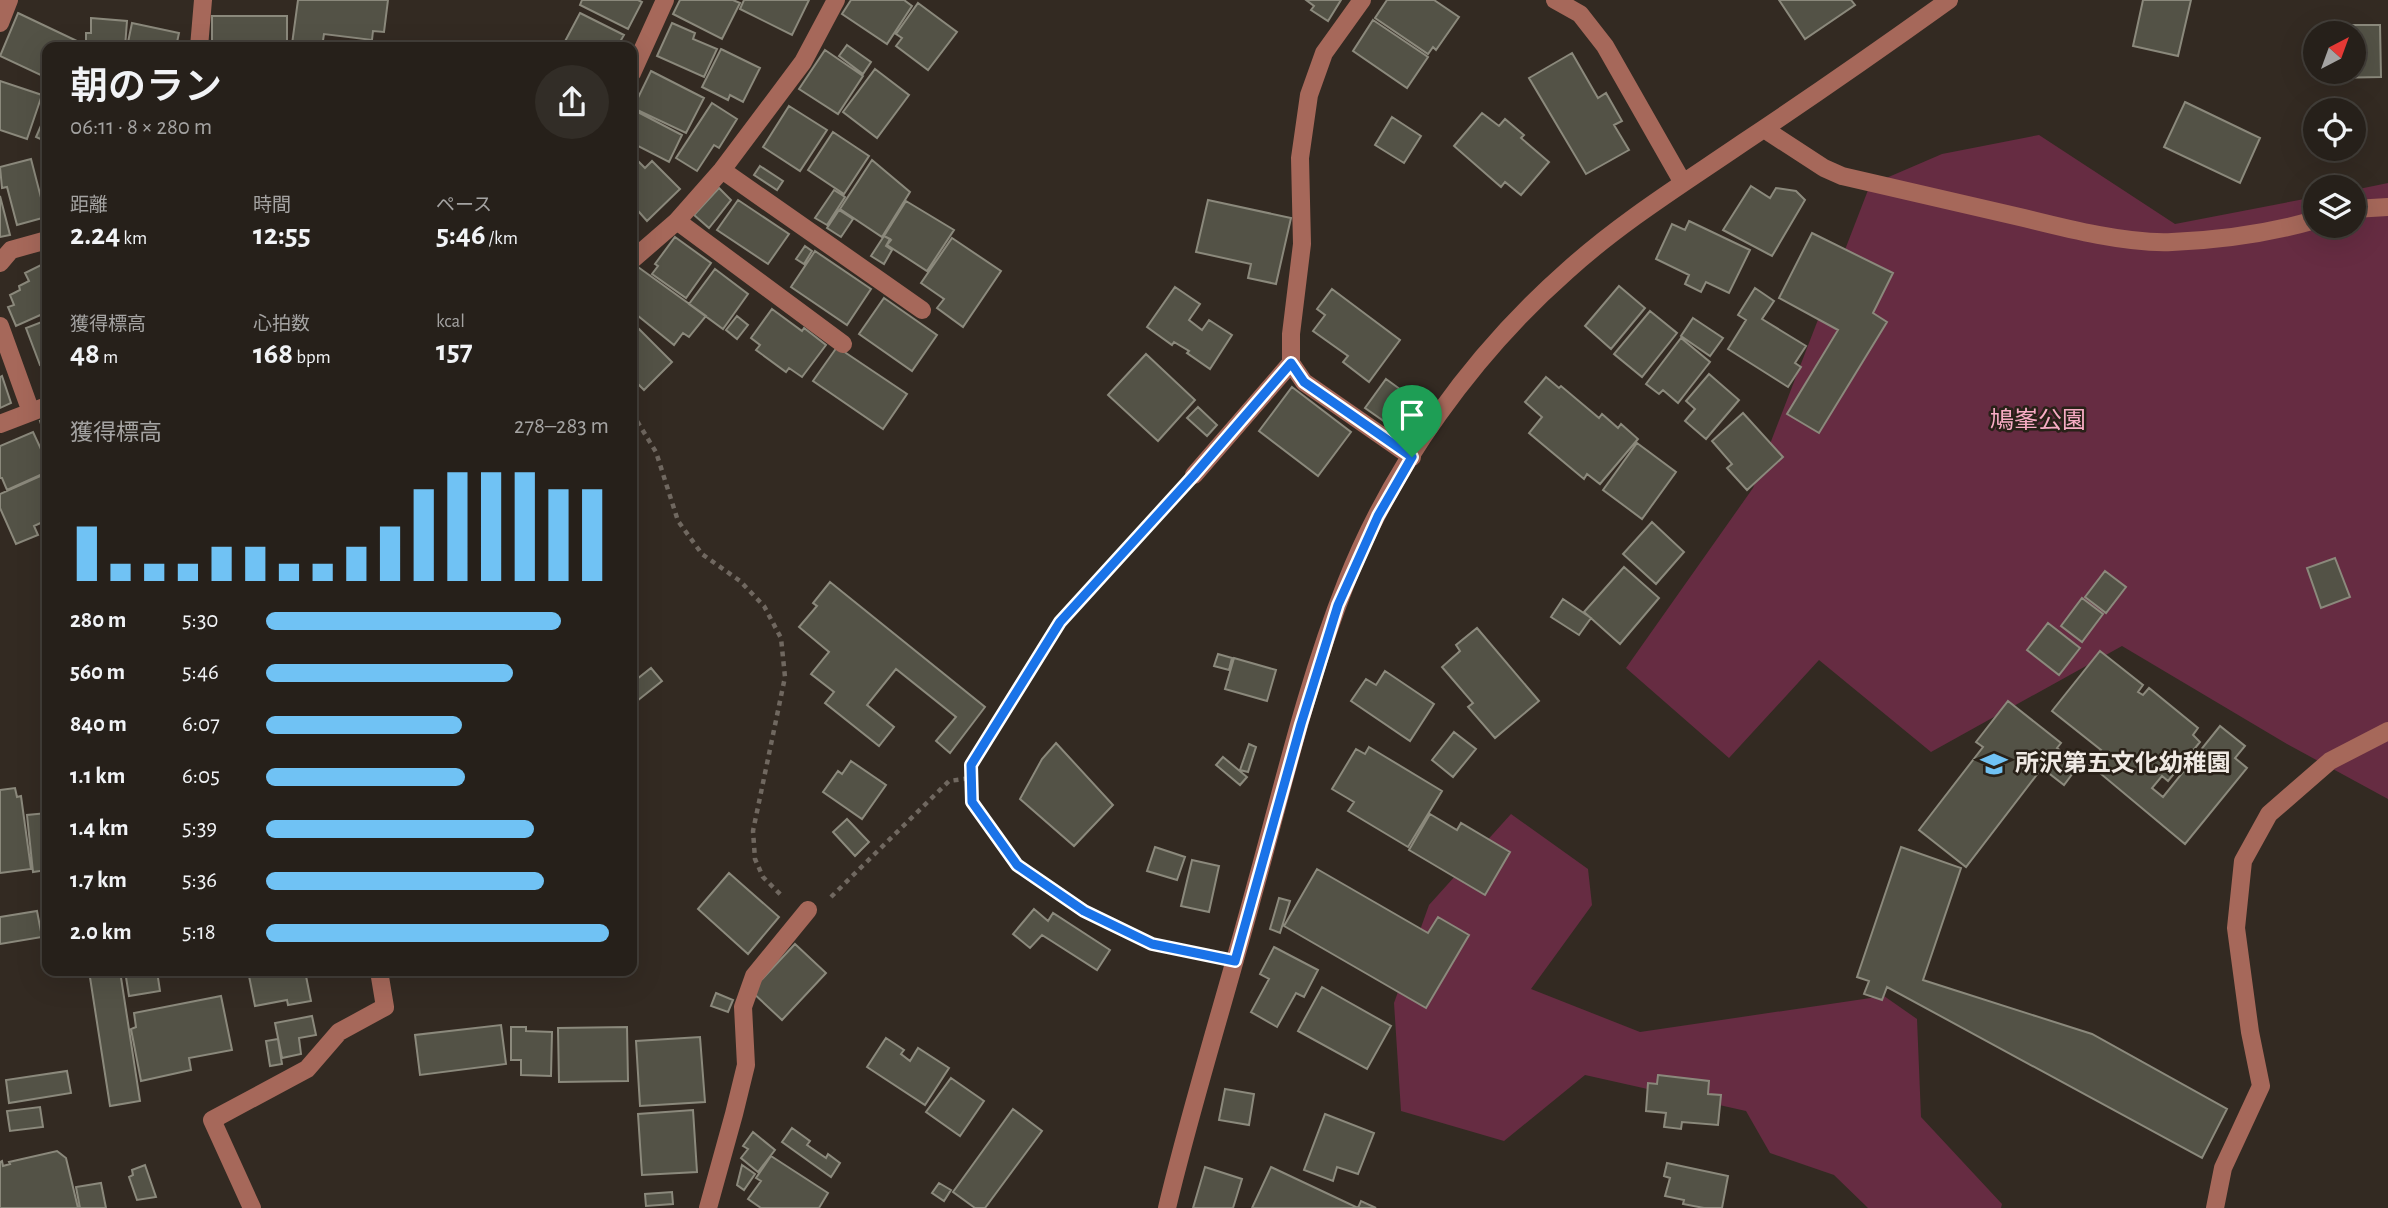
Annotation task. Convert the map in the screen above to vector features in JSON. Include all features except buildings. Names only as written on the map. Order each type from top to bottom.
[{"type":"street","points":[[0,23],[9,0]]},
{"type":"street","points":[[199,42],[203,0]]},
{"type":"street","points":[[637,62],[665,0]]},
{"type":"street","points":[[637,256],[677,221],[722,170],[803,62],[836,0]]},
{"type":"street","points":[[1362,0],[1324,53],[1309,94],[1300,158],[1302,244],[1291,334],[1291,363],[1304,382],[1412,457]]},
{"type":"street","points":[[1555,0],[1584,7],[1683,183]]},
{"type":"street","points":[[1167,1208],[1301,724],[1338,605],[1378,516],[1412,457],[1464,382],[1527,309],[1609,235],[1949,0]]},
{"type":"street","points":[[1764,129],[1824,168],[1842,176],[2063,227],[2171,243],[2235,236],[2303,223]]},
{"type":"street","points":[[722,170],[922,310]]},
{"type":"street","points":[[2366,208],[2388,207]]},
{"type":"street","points":[[677,221],[843,344]]},
{"type":"street","points":[[0,263],[11,250],[42,241]]},
{"type":"street","points":[[0,326],[39,409],[0,424]]},
{"type":"street","points":[[1194,475],[1291,363]]},
{"type":"street","points":[[2215,1208],[2223,1168],[2261,1086],[2250,1032],[2236,928],[2243,861],[2269,814],[2330,761],[2388,731]]},
{"type":"street","points":[[708,1208],[746,1065],[743,1007],[754,975],[808,910]]},
{"type":"street","points":[[252,1208],[212,1120],[307,1069],[339,1032],[385,1007],[380,976]]},
{"type":"path","points":[[637,421],[656,452],[678,521],[702,554],[740,581],[764,606],[781,638],[785,677],[753,831],[755,859],[764,877],[790,903],[815,912],[949,781],[971,778]]},
{"type":"path","points":[[1194,475],[1060,622],[971,765],[972,802],[1017,865],[1084,911],[1152,944],[1235,961]]},
{"type":"green space","name":"鳩峯公園","points":[[2039,135],[2175,224],[2303,199],[2303,238],[2366,238],[2366,188],[2388,183],[2388,799],[2287,744],[2122,646],[1931,752],[1819,660],[1729,758],[1626,668],[1753,488],[1870,185],[1942,154]]},
{"type":"green space","points":[[1511,814],[1588,869],[1592,905],[1531,989],[1640,1032],[1884,996],[1917,1019],[1921,1117],[2002,1204],[2001,1208],[1868,1208],[1834,1175],[1770,1153],[1746,1111],[1585,1075],[1504,1141],[1401,1111],[1394,1003],[1429,905]]},
{"type":"place","name":"所沢第五文化幼稚園","points":[[1994,764]]},
{"type":"route","points":[[1291,363],[1304,382],[1412,457],[1378,516],[1347,580],[1328,633],[1235,961],[1152,944],[1084,911],[1017,865],[972,802],[971,765],[1060,622],[1194,475],[1291,363]]}]
